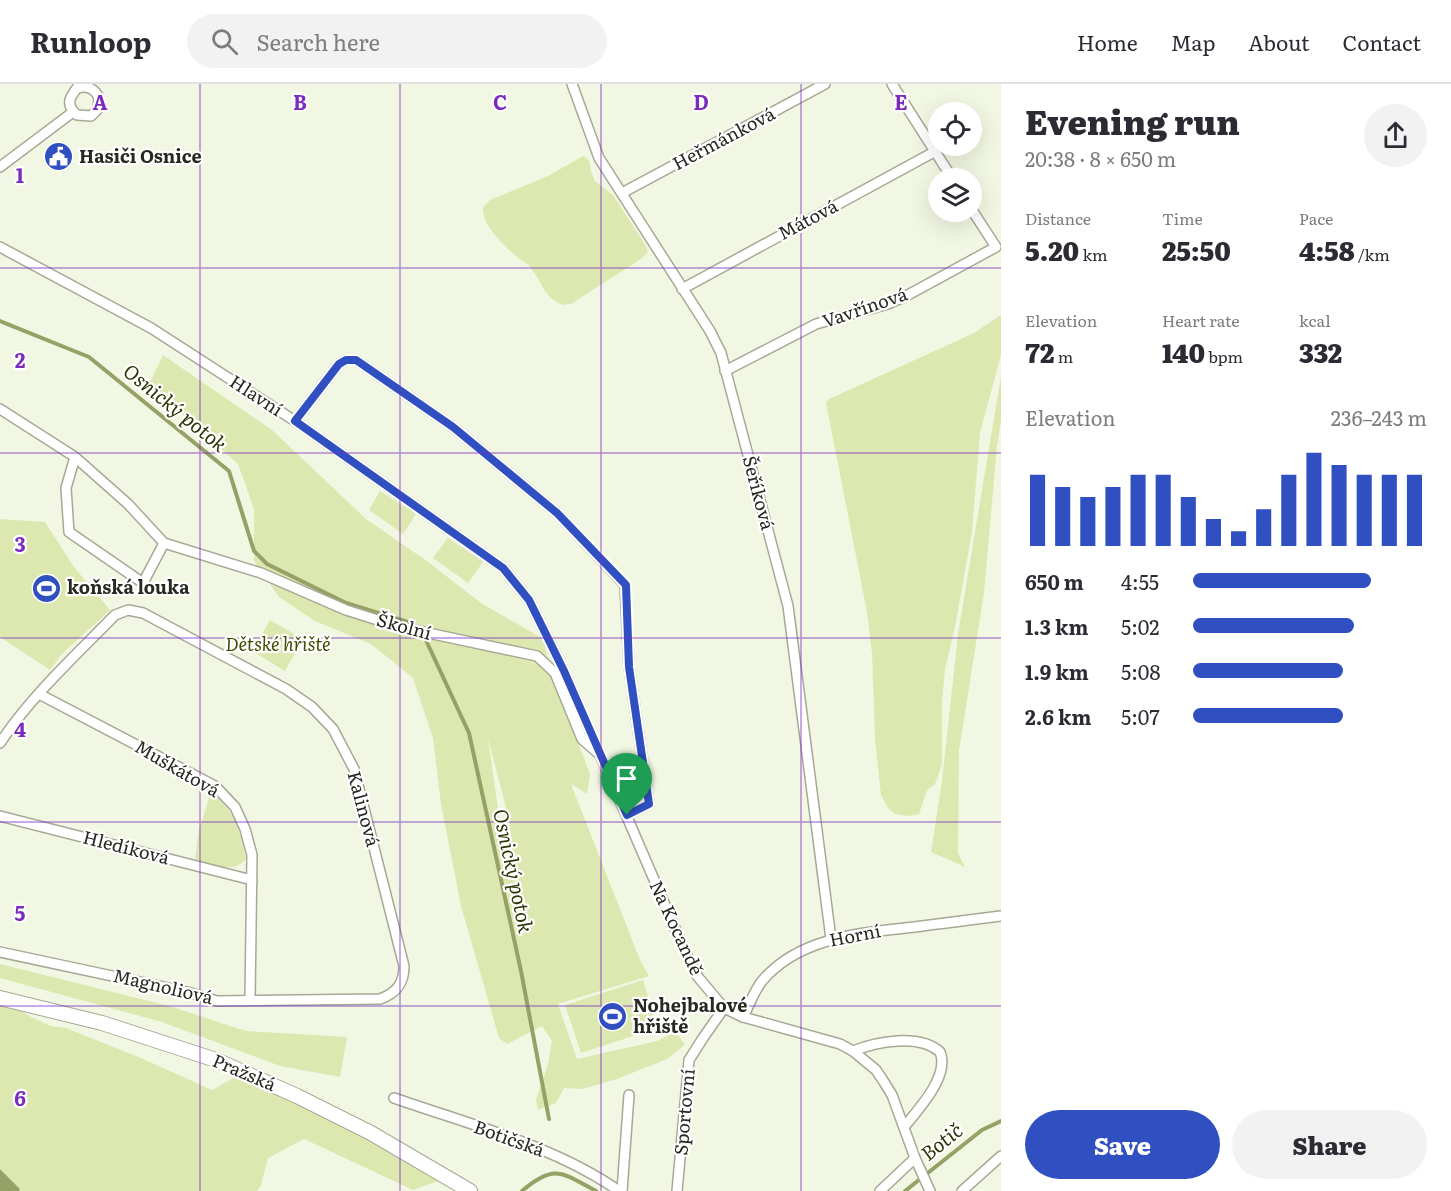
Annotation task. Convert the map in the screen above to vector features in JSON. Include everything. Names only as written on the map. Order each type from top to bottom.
[{"type":"main road","name":"Pražská","points":[[0,998],[102,1023],[216,1060],[297,1096],[371,1133],[470,1191]]},
{"type":"street","name":"Šeříková","points":[[572,84],[599,158],[716,343],[725,371],[788,606],[831,939]]},
{"type":"street","name":"Heřmánková","points":[[622,193],[825,84]]},
{"type":"street","points":[[892,84],[928,142]]},
{"type":"street","points":[[77,85],[88,87],[99,98],[95,113],[91,116],[81,117],[73,112],[69,99],[77,85]]},
{"type":"street","points":[[0,167],[73,112]]},
{"type":"street","name":"Mátová","points":[[682,288],[928,155]]},
{"type":"street","name":"Vavřínová","points":[[725,371],[816,324],[888,304],[906,296],[996,248],[980,222]]},
{"type":"street","name":"Hlavní","points":[[0,247],[151,328],[295,421],[503,568],[529,600],[564,671],[599,754]]},
{"type":"street","points":[[295,421],[339,364],[346,360],[356,360],[453,427],[557,513],[626,585],[629,667],[649,804],[627,815]]},
{"type":"street","points":[[0,409],[75,457],[128,504],[164,543],[143,583],[69,532],[66,488],[75,457]]},
{"type":"street","name":"Školní","points":[[164,543],[261,573],[346,610],[400,627],[537,656],[555,674],[582,739],[599,754]]},
{"type":"street","name":"Kalinová","points":[[0,743],[11,726],[39,694],[115,615],[128,610],[143,613],[286,689],[312,707],[333,729],[354,769],[404,966],[402,981],[397,990]]},
{"type":"street","name":"Muškátová","points":[[39,694],[214,786],[235,807],[245,829],[252,855],[250,999]]},
{"type":"street","name":"Na Kocandě","points":[[599,754],[684,950],[698,977],[724,1008],[743,1017],[840,1044],[876,1070],[892,1095],[929,1189]]},
{"type":"street","name":"Hledíková","points":[[0,816],[252,880]]},
{"type":"street","name":"Horní","points":[[743,1017],[761,983],[771,972],[799,953],[831,939],[858,933],[1001,916]]},
{"type":"street","name":"Magnoliová","points":[[0,952],[187,992],[217,1001],[380,999],[397,990]]},
{"type":"street","name":"Sportovní","points":[[677,1191],[689,1060],[724,1008]]},
{"type":"street","points":[[853,1052],[872,1044],[907,1041],[926,1044],[940,1052],[943,1064],[940,1073],[928,1096],[904,1127]]},
{"type":"street","points":[[620,1191],[629,1095]]},
{"type":"street","name":"Botičská","points":[[394,1098],[544,1150],[582,1168],[620,1191]]},
{"type":"street","points":[[962,1191],[1001,1156]]},
{"type":"street","points":[[880,1191],[915,1158]]},
{"type":"green space","points":[[583,156],[589,160],[595,181],[613,195],[648,252],[641,259],[571,304],[564,305],[548,295],[529,266],[489,228],[483,214],[483,207],[490,200],[548,176]]},
{"type":"green space","points":[[1001,315],[1001,355],[980,433],[972,532],[945,669],[942,703],[942,764],[935,784],[927,790],[919,814],[909,816],[895,814],[888,808],[881,795],[875,739],[872,653],[867,612],[826,403],[829,399],[974,333]]},
{"type":"green space","points":[[163,355],[272,430],[366,519],[427,561],[481,603],[542,638],[559,692],[590,774],[587,794],[571,784],[640,960],[649,976],[558,1004],[577,1059],[657,1041],[676,1032],[685,1045],[667,1059],[617,1079],[582,1089],[564,1088],[556,1103],[538,1110],[536,1100],[548,1064],[552,1041],[542,1026],[507,1044],[499,1038],[461,906],[441,804],[433,738],[413,678],[371,644],[315,621],[279,597],[254,561],[254,509],[238,464],[149,385]],"holes":[[[488,738],[509,819],[511,837],[505,857]]]},
{"type":"green space","points":[[1001,376],[1001,422],[984,593],[959,751],[958,853],[965,867],[931,852],[942,781],[958,634]]},
{"type":"green space","points":[[380,491],[416,514],[403,534],[369,510]]},
{"type":"green space","name":"koňská louka","points":[[0,519],[45,522],[74,567],[110,610],[62,654],[50,670],[0,637]]},
{"type":"green space","points":[[448,538],[483,562],[468,583],[433,558]]},
{"type":"green space","name":"Dětské hřiště","points":[[270,620],[303,639],[285,671],[252,651]]},
{"type":"green space","points":[[211,792],[226,807],[236,822],[246,859],[241,864],[222,867],[195,859],[199,830]]},
{"type":"green space","points":[[0,964],[169,1006],[246,1031],[347,1037],[340,1077],[280,1066],[162,1022],[0,978]]},
{"type":"green space","name":"Nohejbalové hřiště","points":[[643,980],[658,1028],[581,1053],[565,1005]]},
{"type":"green space","points":[[0,1004],[16,1007],[51,1026],[66,1028],[212,1090],[237,1076],[326,1116],[441,1180],[413,1190],[304,1139],[268,1158],[261,1185],[257,1191],[19,1191],[20,1189],[0,1169]]},
{"type":"shaded area","points":[[0,1169],[20,1189],[19,1191],[0,1191]]},
{"type":"waterway","name":"Osnický potok","points":[[0,321],[89,357],[229,471],[254,551],[267,564],[346,603],[411,623]]},
{"type":"waterway","name":"Osnický potok","points":[[424,636],[469,733],[521,971],[549,1119]]},
{"type":"waterway","name":"Botič","points":[[905,1191],[982,1130],[1001,1121]]},
{"type":"waterway","name":"Botič","points":[[522,1191],[533,1182],[551,1174],[575,1179],[596,1191]]},
{"type":"place","name":"Hasiči Osnice","points":[[58,157]]},
{"type":"place","name":"koňská louka","points":[[46,588]]},
{"type":"place","name":"Nohejbalové hřiště","points":[[612,1016]]},
{"type":"route","points":[[346,360],[356,360],[453,427],[557,513],[626,585],[629,667],[649,804],[627,815],[564,671],[529,600],[503,568],[295,421],[339,364],[346,360]]}]
